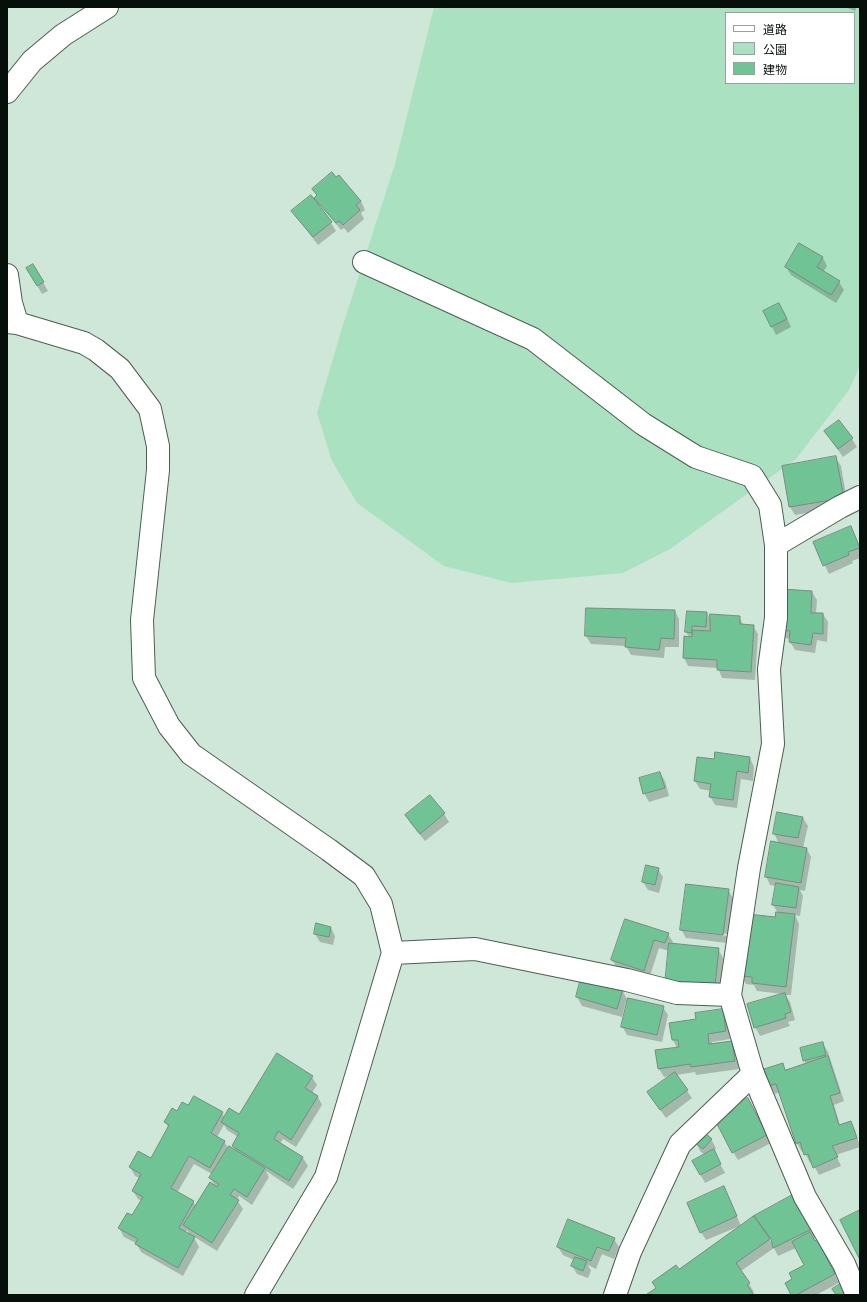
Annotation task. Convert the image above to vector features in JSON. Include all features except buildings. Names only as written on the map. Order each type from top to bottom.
[{"type":"street","points":[[7,92],[32,61],[63,35],[107,7]]},
{"type":"street","points":[[364,262],[533,339],[643,424],[696,457],[752,476],[770,505],[776,545],[776,618],[769,670],[773,744],[749,868],[730,995],[753,1074],[806,1197],[844,1264],[856,1295]]},
{"type":"street","points":[[7,275],[12,322],[84,343],[96,350],[120,369],[150,409],[158,446],[158,470],[142,620],[144,678],[169,726],[192,754],[364,876],[381,904],[393,953],[326,1177],[256,1295]]},
{"type":"street","points":[[776,545],[840,507],[860,497]]},
{"type":"street","points":[[393,953],[475,949],[627,980],[677,993],[730,995]]},
{"type":"street","points":[[615,1295],[630,1252],[680,1144],[753,1074]]},
{"type":"green space","points":[[434,7],[860,7],[860,366],[849,390],[796,459],[670,549],[623,573],[511,583],[444,566],[357,503],[332,461],[317,413],[342,328],[395,164]]}]
